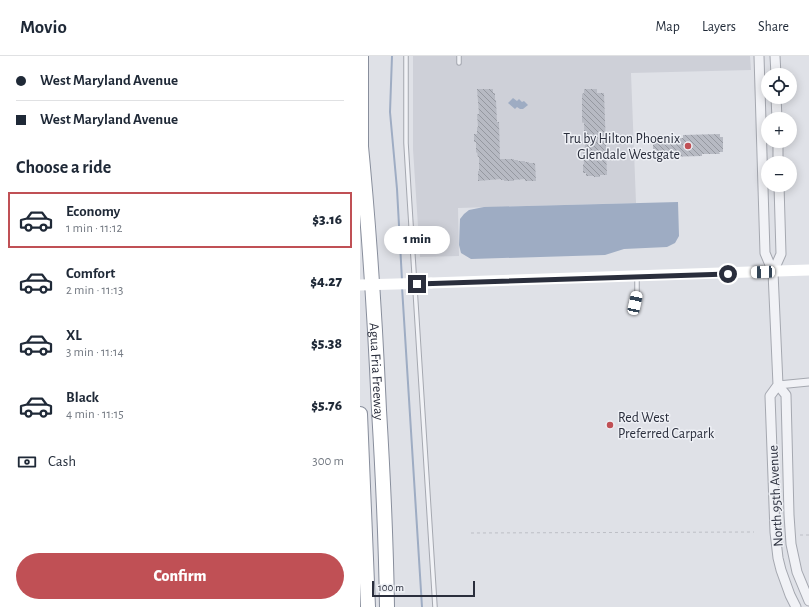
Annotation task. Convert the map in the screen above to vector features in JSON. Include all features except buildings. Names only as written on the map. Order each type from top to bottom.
[{"type":"highway","name":"Agua Fria Freeway","points":[[361,56],[360,140],[376,344],[387,574],[387,607]]},
{"type":"highway","points":[[360,414],[368,607]]},
{"type":"highway","points":[[360,560],[361,607]]},
{"type":"highway","points":[[387,574],[393,607]]},
{"type":"main road","points":[[360,285],[431,284],[809,270]]},
{"type":"street","name":"North 95th Avenue","points":[[759,56],[765,253],[773,272],[778,384],[786,395],[791,544],[797,572],[809,601]]},
{"type":"street","points":[[775,56],[776,68]]},
{"type":"street","name":"North 95th Avenue","points":[[773,272],[781,254],[779,192]]},
{"type":"street","points":[[778,384],[809,382]]},
{"type":"street","name":"North 95th Avenue","points":[[778,384],[770,396],[774,532],[781,570],[796,607]]},
{"type":"lane","points":[[406,56],[406,143],[434,607]]},
{"type":"lane","points":[[459,56],[459,63]]},
{"type":"lane","points":[[635,303],[637,294],[637,277]]},
{"type":"path","points":[[471,533],[754,532]]},
{"type":"path","points":[[800,535],[809,535]]},
{"type":"shaded area","points":[[413,56],[750,56],[751,70],[631,73],[636,203],[458,208],[459,256],[420,257],[413,149]]},
{"type":"water","points":[[513,98],[517,101],[519,99],[522,102],[524,101],[528,105],[523,109],[517,107],[515,109],[508,103]]},
{"type":"water","points":[[678,202],[679,236],[675,243],[667,247],[624,249],[605,255],[471,259],[461,253],[459,245],[460,219],[469,210],[484,207]]},
{"type":"waterway","points":[[392,56],[390,112],[397,189],[402,280]]},
{"type":"waterway","points":[[402,287],[422,607]]},
{"type":"place","name":"Tru by Hilton Phoenix Glendale Westgate","points":[[688,146]]},
{"type":"place","name":"Red West Preferred Carpark","points":[[610,425]]},
{"type":"route","points":[[417,284],[728,274]]}]
